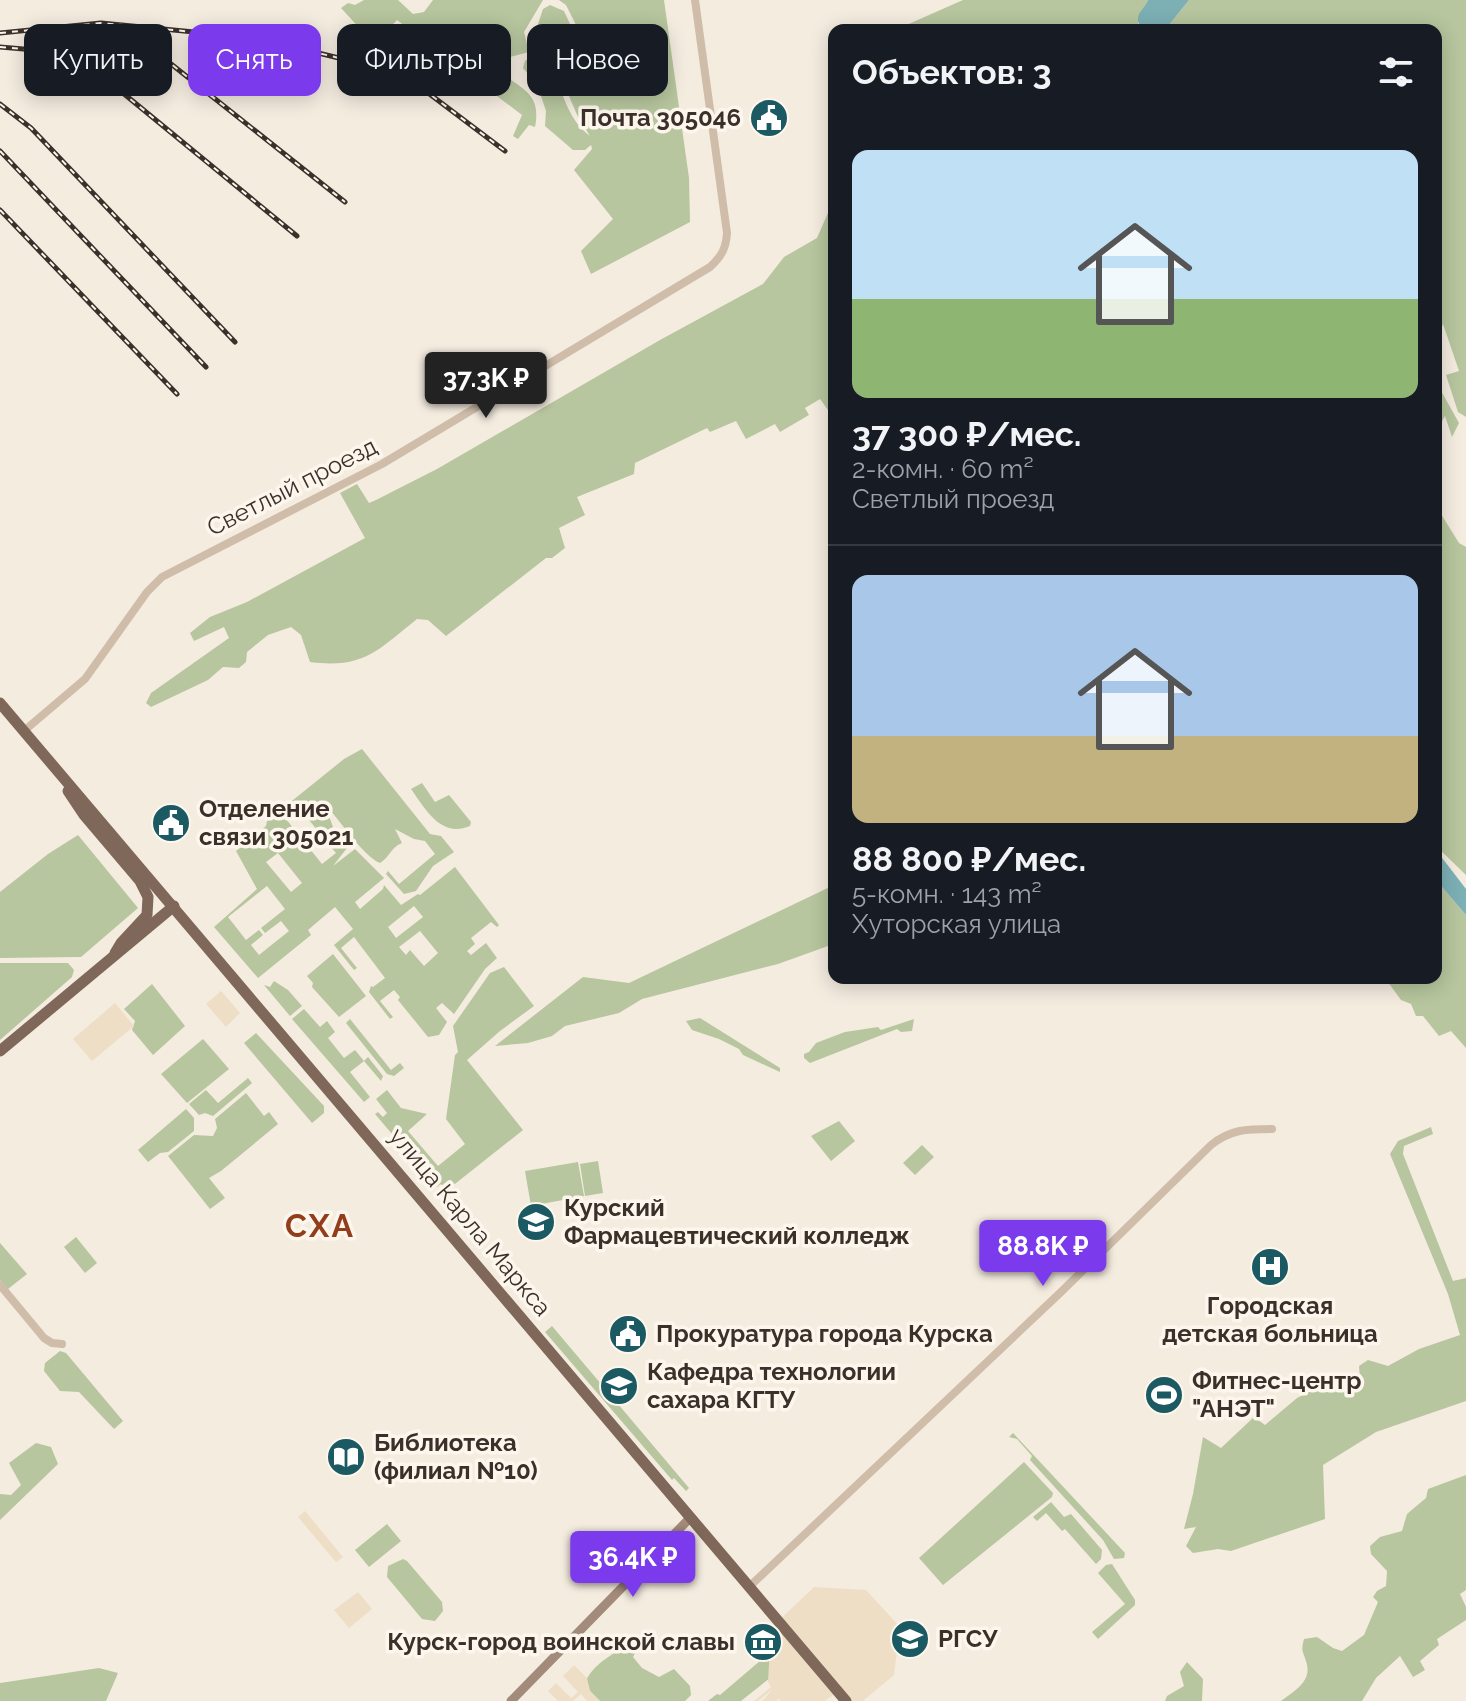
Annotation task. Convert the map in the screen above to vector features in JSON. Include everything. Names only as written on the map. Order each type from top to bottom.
[{"type":"main road","name":"улица Карла Маркса","points":[[0,703],[846,1701]]},
{"type":"main road","name":"улица Карла Маркса","points":[[59,772],[80,810],[140,881],[149,901],[147,915],[115,953]]},
{"type":"main road","points":[[0,1051],[174,906]]},
{"type":"main road","points":[[511,1701],[691,1517]]},
{"type":"street","name":"Светлый проезд","points":[[25,730],[85,679],[147,592],[162,577],[382,464],[710,267],[720,258],[727,233],[695,0]]},
{"type":"street","points":[[749,1587],[1061,1292],[1211,1145],[1237,1130],[1272,1129]]},
{"type":"street","points":[[0,1285],[44,1338],[62,1344]]},
{"type":"green space","points":[[364,0],[398,0],[413,14],[424,12],[433,0],[543,0],[524,32],[527,53],[511,57],[511,24],[402,24],[397,20],[393,24],[356,24],[341,8],[348,3],[355,5]]},
{"type":"green space","points":[[559,0],[664,0],[667,24],[576,24],[566,5]]},
{"type":"green space","points":[[963,0],[1148,0],[1139,24],[909,24]]},
{"type":"green space","points":[[1189,0],[1466,0],[1466,417],[1458,412],[1446,375],[1459,371],[1443,324],[1442,327],[1442,24],[1170,24]]},
{"type":"green space","points":[[550,5],[564,11],[570,24],[538,24],[543,9]]},
{"type":"green space","points":[[668,28],[689,178],[690,222],[591,274],[581,251],[613,219],[574,170],[592,149],[591,145],[585,150],[573,150],[545,126],[546,111],[541,96],[562,96],[575,120],[590,136],[569,96],[668,96]]},
{"type":"green space","points":[[511,80],[535,104],[535,127],[529,125],[518,139],[513,136],[522,115],[497,96],[511,96]]},
{"type":"green space","points":[[828,213],[828,410],[820,399],[805,408],[809,415],[780,432],[775,424],[746,439],[736,421],[710,432],[707,428],[635,463],[634,474],[577,497],[585,515],[559,528],[565,548],[552,558],[546,558],[446,636],[428,620],[417,619],[380,648],[357,660],[344,663],[310,662],[301,635],[291,627],[268,635],[247,652],[246,662],[239,668],[223,667],[208,680],[151,707],[146,703],[151,693],[229,638],[224,627],[194,641],[190,633],[210,617],[247,602],[365,538],[340,493],[357,484],[369,503],[437,469],[763,284],[784,257],[817,238]]},
{"type":"green space","points":[[1442,393],[1459,423],[1452,437],[1445,416],[1442,421]]},
{"type":"green space","points":[[1442,516],[1459,543],[1466,547],[1466,875],[1442,852]]},
{"type":"green space","points":[[362,749],[430,834],[441,836],[454,852],[433,866],[416,891],[404,894],[386,874],[388,871],[399,884],[435,854],[425,841],[395,829],[402,843],[380,863],[359,845],[325,804],[321,808],[329,816],[333,827],[326,832],[328,843],[299,808],[286,819],[322,864],[336,853],[331,847],[342,845],[347,848],[333,866],[355,849],[384,878],[355,902],[360,909],[384,885],[401,905],[420,895],[455,867],[499,925],[497,927],[491,922],[471,938],[475,944],[467,951],[471,955],[486,943],[497,958],[485,969],[454,1014],[442,1003],[436,1008],[447,1022],[439,1035],[428,1037],[398,1000],[400,997],[394,990],[380,1001],[393,1017],[390,1019],[369,992],[371,986],[385,978],[354,937],[341,948],[357,968],[354,970],[334,945],[353,929],[335,907],[308,930],[311,935],[258,978],[214,927],[257,889],[236,851],[266,826],[267,821],[344,759]],"holes":[[[278,853],[302,883],[291,892],[266,862]],[[267,886],[285,909],[261,928],[265,933],[281,921],[289,931],[259,955],[251,945],[263,935],[259,930],[246,940],[228,917]],[[414,906],[423,917],[396,938],[388,927]],[[420,931],[438,953],[424,966],[410,950],[406,955],[399,947]]]},
{"type":"green space","points":[[422,783],[435,802],[449,795],[471,822],[470,826],[451,828],[435,820],[411,789]]},
{"type":"green space","points":[[78,835],[138,908],[81,957],[0,958],[0,892]]},
{"type":"green space","points":[[1442,887],[1466,915],[1466,1048],[1451,1031],[1439,1036],[1423,1016],[1416,1016],[1411,1004],[1401,1000],[1389,984],[1442,984]]},
{"type":"green space","points":[[828,888],[828,946],[778,964],[642,999],[619,1013],[565,1026],[552,1036],[528,1043],[495,1046],[583,977],[629,983]]},
{"type":"green space","points":[[333,954],[366,996],[339,1017],[312,987],[313,983],[307,976]]},
{"type":"green space","points":[[0,963],[68,963],[74,970],[72,977],[0,1040]]},
{"type":"green space","points":[[504,967],[534,1006],[467,1060],[523,1130],[446,1191],[441,1184],[437,1187],[375,1114],[378,1112],[383,1117],[387,1113],[376,1099],[387,1090],[401,1108],[427,1114],[408,1131],[438,1166],[465,1144],[446,1119],[455,1055],[458,1052],[453,1026],[490,973]]},
{"type":"green space","points":[[274,981],[288,990],[302,1006],[290,1016],[264,985],[270,987]]},
{"type":"green space","points":[[152,984],[185,1026],[153,1055],[132,1030],[135,1021],[124,1009]]},
{"type":"green space","points":[[304,1009],[320,1027],[327,1021],[335,1032],[328,1038],[344,1058],[355,1050],[364,1061],[350,1072],[370,1097],[364,1102],[292,1019]]},
{"type":"green space","points":[[700,1018],[780,1068],[780,1072],[743,1055],[739,1049],[719,1039],[692,1030],[686,1021]]},
{"type":"green space","points":[[350,1019],[391,1070],[400,1063],[404,1068],[394,1076],[387,1074],[346,1023]]},
{"type":"green space","points":[[914,1019],[912,1031],[901,1032],[897,1029],[810,1063],[804,1058],[804,1054],[816,1043],[845,1032],[878,1027],[881,1030]]},
{"type":"green space","points":[[256,1033],[324,1106],[324,1113],[312,1123],[244,1043]]},
{"type":"green space","points":[[203,1039],[229,1069],[187,1103],[161,1074]]},
{"type":"green space","points":[[368,1057],[383,1076],[381,1081],[364,1061]]},
{"type":"green space","points":[[248,1078],[252,1083],[213,1116],[205,1113],[199,1115],[189,1104],[206,1090],[218,1103]]},
{"type":"green space","points":[[246,1093],[264,1116],[269,1112],[278,1124],[209,1178],[225,1198],[210,1209],[168,1156],[194,1135],[213,1136],[217,1128],[215,1119]]},
{"type":"green space","points":[[186,1109],[194,1118],[194,1131],[168,1152],[160,1153],[148,1162],[138,1150]]},
{"type":"green space","points":[[839,1121],[855,1141],[831,1161],[811,1136]]},
{"type":"green space","points":[[1431,1127],[1433,1134],[1404,1146],[1403,1154],[1453,1281],[1466,1278],[1466,1401],[1376,1432],[1323,1465],[1325,1519],[1231,1551],[1218,1549],[1193,1553],[1186,1546],[1196,1527],[1184,1529],[1203,1437],[1221,1448],[1254,1417],[1265,1425],[1297,1398],[1347,1373],[1356,1386],[1360,1380],[1359,1366],[1368,1360],[1388,1366],[1419,1349],[1460,1335],[1448,1294],[1390,1154],[1398,1141]]},
{"type":"green space","points":[[922,1145],[934,1157],[915,1175],[903,1163]]},
{"type":"green space","points":[[598,1161],[603,1193],[585,1196],[580,1164]]},
{"type":"green space","points":[[578,1162],[584,1196],[531,1206],[525,1171]]},
{"type":"green space","points":[[76,1237],[97,1263],[85,1273],[64,1247]]},
{"type":"green space","points":[[0,1243],[27,1274],[8,1289],[0,1280]]},
{"type":"green space","points":[[552,1326],[689,1488],[686,1491],[674,1478],[672,1480],[545,1332]]},
{"type":"green space","points":[[60,1351],[66,1353],[123,1421],[114,1429],[79,1392],[60,1391],[44,1371],[45,1363]]},
{"type":"green space","points":[[1013,1433],[1125,1553],[1124,1558],[1114,1559],[1103,1540],[1030,1460],[1032,1456],[1017,1439],[1009,1437]]},
{"type":"green space","points":[[36,1443],[51,1447],[58,1464],[0,1520],[0,1494],[11,1495],[21,1485],[9,1463]]},
{"type":"green space","points":[[1024,1462],[1053,1493],[1052,1497],[943,1585],[919,1558]]},
{"type":"green space","points":[[1466,1475],[1466,1590],[1460,1594],[1466,1607],[1466,1620],[1437,1639],[1439,1645],[1420,1661],[1425,1670],[1413,1677],[1400,1656],[1376,1678],[1362,1701],[1281,1701],[1306,1677],[1308,1671],[1302,1650],[1304,1639],[1317,1637],[1342,1651],[1364,1635],[1378,1602],[1373,1597],[1386,1586],[1387,1571],[1371,1554],[1370,1546],[1380,1537],[1402,1531],[1407,1514],[1426,1498],[1428,1489]]},
{"type":"green space","points":[[1051,1502],[1064,1517],[1071,1514],[1102,1550],[1101,1559],[1096,1564],[1046,1513],[1037,1521],[1033,1517]]},
{"type":"green space","points":[[387,1524],[401,1541],[369,1567],[355,1550]]},
{"type":"green space","points":[[403,1559],[442,1602],[443,1611],[435,1621],[422,1619],[387,1577],[388,1566]]},
{"type":"green space","points":[[1112,1564],[1135,1600],[1135,1605],[1098,1639],[1092,1632],[1125,1604],[1098,1573],[1106,1565]]},
{"type":"green space","points":[[634,1640],[639,1646],[633,1657],[642,1668],[659,1677],[674,1669],[690,1686],[691,1695],[685,1701],[600,1701],[590,1691],[586,1681],[595,1668]]},
{"type":"green space","points":[[774,1649],[775,1674],[741,1701],[708,1701],[720,1695]]},
{"type":"green space","points":[[1187,1662],[1203,1679],[1202,1701],[1165,1701],[1167,1696],[1184,1686],[1180,1672]]},
{"type":"green space","points":[[99,1668],[118,1673],[106,1701],[0,1701],[0,1683]]},
{"type":"shaded area","points":[[221,991],[240,1013],[226,1027],[206,1004]]},
{"type":"shaded area","points":[[115,1003],[134,1026],[92,1061],[73,1039]]},
{"type":"shaded area","points":[[305,1511],[343,1557],[336,1562],[298,1517]]},
{"type":"shaded area","points":[[814,1587],[866,1590],[900,1627],[894,1675],[863,1701],[840,1701],[833,1695],[825,1701],[779,1701],[780,1698],[762,1701],[773,1689],[754,1701],[771,1687],[768,1682],[771,1628]]},
{"type":"shaded area","points":[[358,1592],[372,1609],[349,1628],[334,1610]]},
{"type":"shaded area","points":[[574,1665],[587,1678],[590,1691],[600,1701],[587,1701],[581,1694],[573,1701],[558,1701],[548,1691],[556,1683],[571,1698],[578,1692],[563,1676]]},
{"type":"water","points":[[1148,0],[1189,0],[1170,24],[1139,24],[1138,16]]},
{"type":"water","points":[[1442,858],[1466,889],[1466,915],[1442,887]]},
{"type":"railway","points":[[0,33],[101,23],[194,32],[310,51],[380,68],[411,80],[505,151]]},
{"type":"railway","points":[[0,47],[35,50],[58,56],[101,75],[297,236]]},
{"type":"railway","points":[[172,65],[345,202]]},
{"type":"railway","points":[[0,104],[31,128],[235,342]]},
{"type":"railway","points":[[0,151],[206,367]]},
{"type":"railway","points":[[0,210],[177,394]]},
{"type":"place","name":"Почта 305046","points":[[769,118]]},
{"type":"place","name":"Отделение связи 305021","points":[[171,823]]},
{"type":"place","name":"Курский Фармацевтический колледж","points":[[536,1222]]},
{"type":"place","name":"Городская детская больница","points":[[1270,1267]]},
{"type":"place","name":"Прокуратура города Курска","points":[[628,1334]]},
{"type":"place","name":"Кафедра технологии сахара КГТУ","points":[[619,1386]]},
{"type":"place","name":"Фитнес-центр \"АНЭТ\"","points":[[1164,1395]]},
{"type":"place","name":"Библиотека (филиал №10)","points":[[346,1457]]},
{"type":"place","name":"РГСУ","points":[[910,1639]]},
{"type":"place","name":"Курск-город воинской славы","points":[[763,1642]]},
{"type":"district","name":"СХА","points":[[320,1226]]}]
